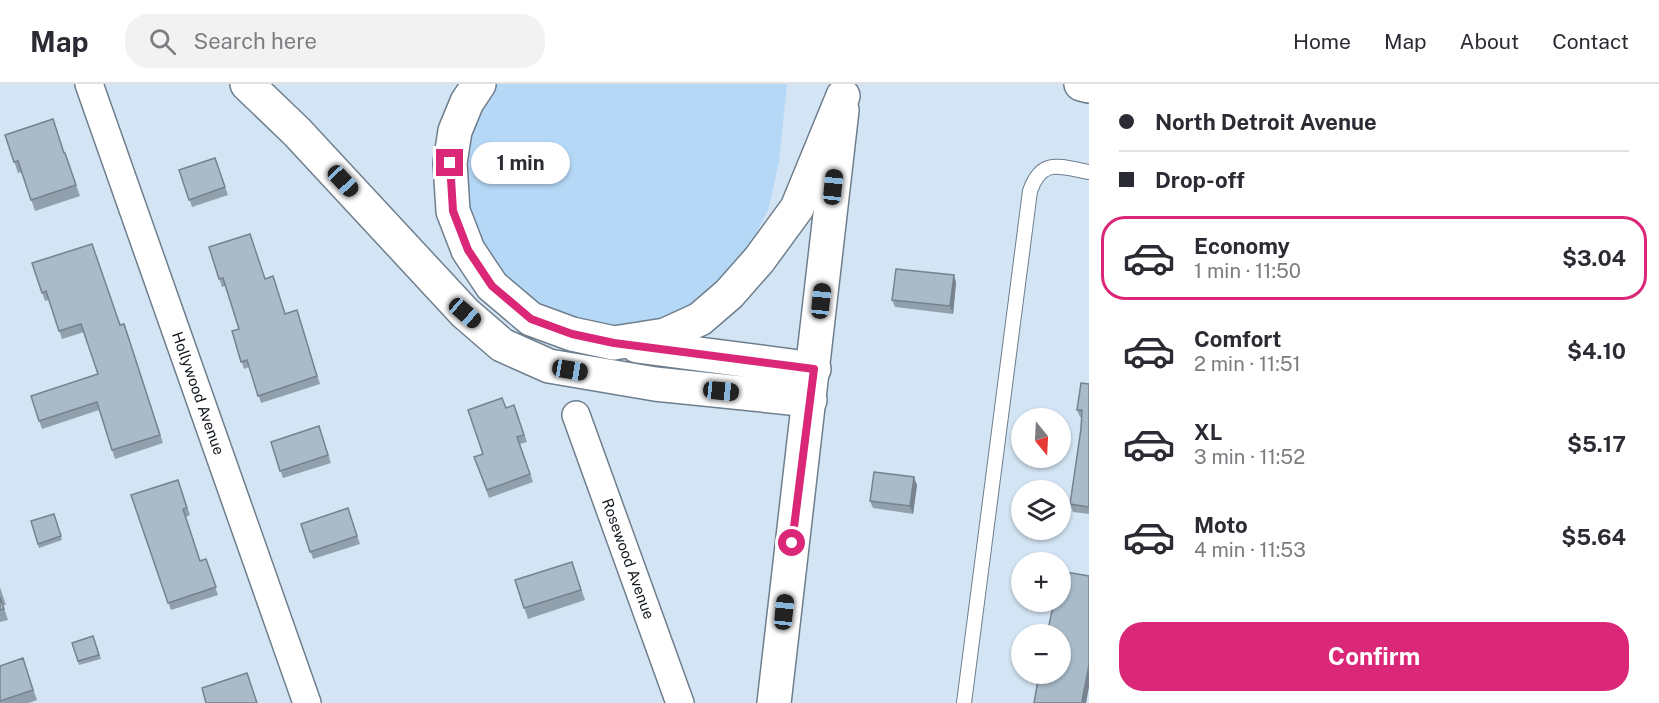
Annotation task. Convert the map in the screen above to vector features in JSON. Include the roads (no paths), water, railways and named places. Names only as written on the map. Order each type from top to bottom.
[{"type":"main road","points":[[247,84],[297,132],[465,313],[502,345],[549,366],[655,384],[812,385]]},
{"type":"main road","points":[[479,84],[466,102],[455,131],[450,163],[453,211],[468,250],[492,286],[531,319],[572,334],[812,385]]},
{"type":"main road","points":[[1081,84],[1089,86]]},
{"type":"main road","points":[[774,703],[844,90]]},
{"type":"main road","points":[[614,343],[665,335],[700,319],[729,294],[759,260],[797,208],[844,90]]},
{"type":"street","name":"Hollywood Avenue","points":[[88,84],[307,703]]},
{"type":"street","name":"Rosewood Avenue","points":[[576,415],[680,703]]},
{"type":"lane","points":[[964,703],[1030,191],[1034,179],[1042,170],[1053,166],[1089,172]]}]
